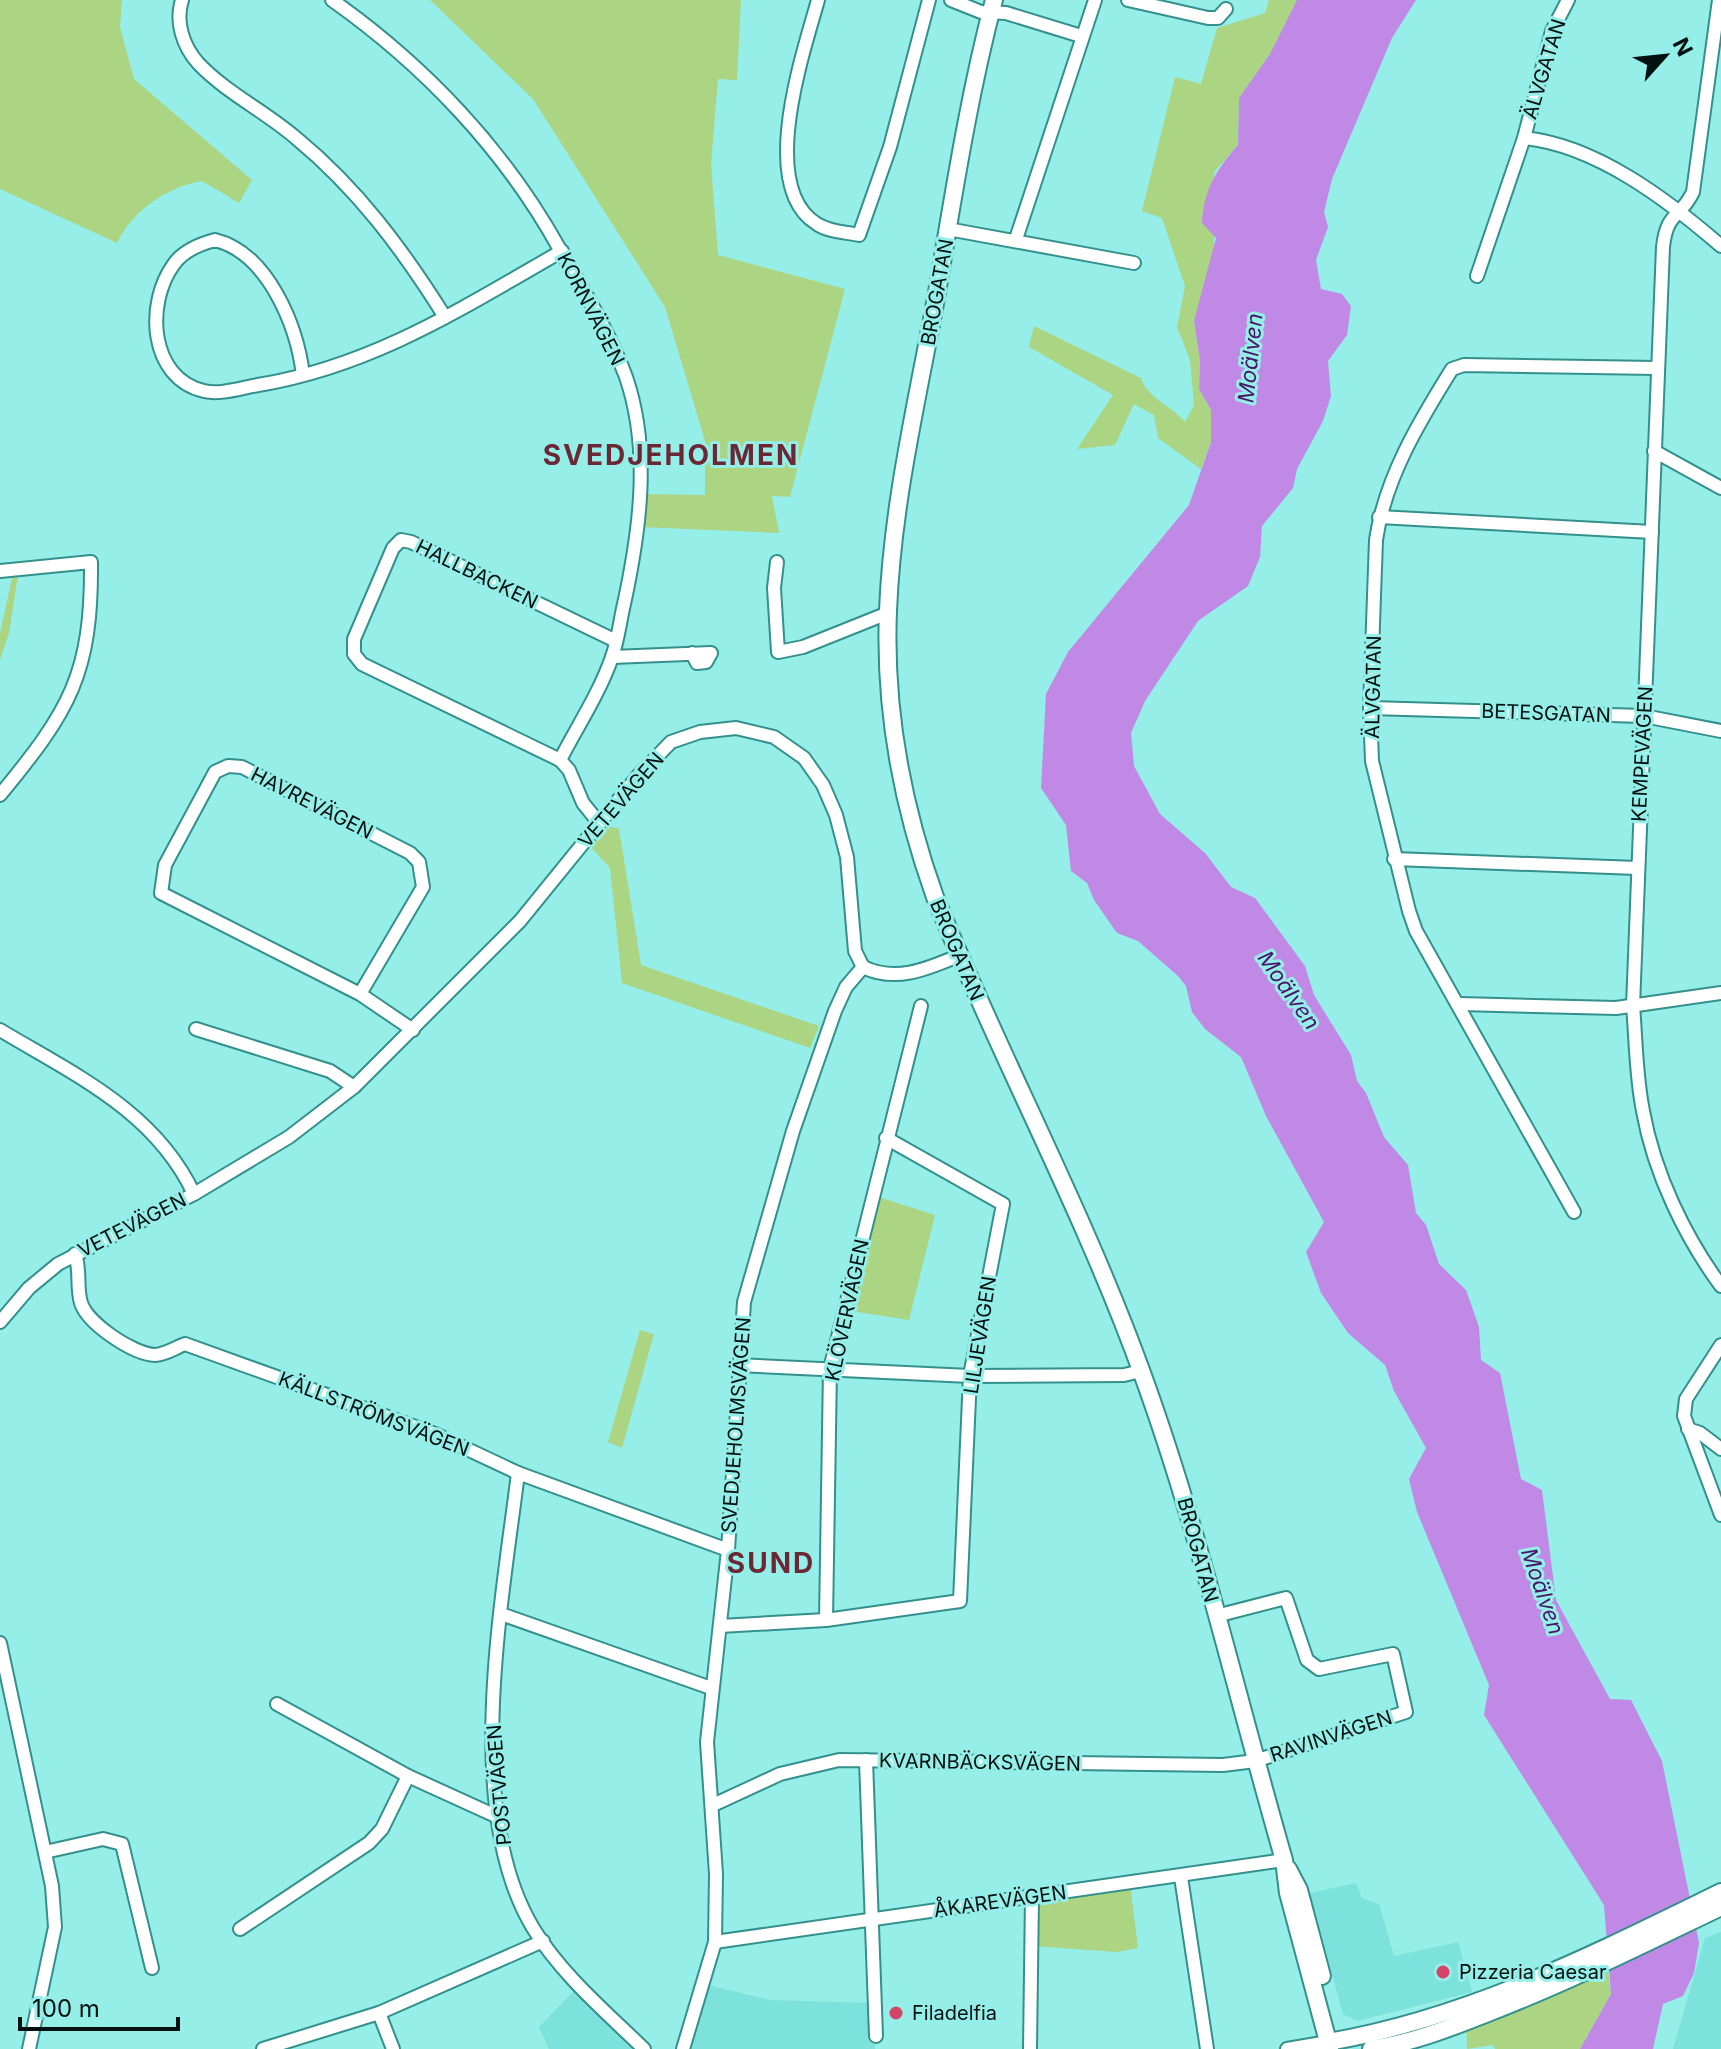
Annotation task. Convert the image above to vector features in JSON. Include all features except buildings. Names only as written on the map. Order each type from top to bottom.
[{"type":"main road","name":"BROGATAN","points":[[992,7],[948,229],[897,521],[888,613],[892,708],[900,775],[915,844],[958,956],[1092,1252],[1141,1371],[1189,1509],[1284,1860],[1288,1893],[1334,2045]]},
{"type":"main road","points":[[1371,2049],[1389,2048],[1466,2022],[1720,1898]]},
{"type":"main road","points":[[1334,2045],[1582,1968]]},
{"type":"street","points":[[182,0],[179,27],[198,62],[328,165],[368,207],[415,269],[445,317]]},
{"type":"street","name":"KORNVÄGEN","points":[[332,0],[399,52],[462,114],[541,214],[612,343],[634,409],[640,467],[640,527],[616,641],[612,657],[560,760]]},
{"type":"street","points":[[818,0],[795,87],[788,131],[790,188],[802,212],[815,224],[859,235],[890,147],[929,0]]},
{"type":"street","points":[[951,0],[992,7],[1081,36]]},
{"type":"street","points":[[1016,239],[1095,0]]},
{"type":"street","points":[[1128,0],[1208,18],[1218,18],[1226,9]]},
{"type":"street","name":"ÄLVGATAN","points":[[1477,276],[1524,138],[1539,70],[1552,31],[1568,0]]},
{"type":"street","name":"KEMPEVÄGEN","points":[[1719,0],[1693,192],[1666,225],[1657,368],[1633,1006],[1643,1113],[1680,1219],[1700,1258],[1721,1286]]},
{"type":"street","points":[[1524,138],[1622,172],[1680,211],[1721,246]]},
{"type":"street","points":[[948,229],[1134,263]]},
{"type":"street","points":[[303,375],[288,318],[268,282],[242,251],[215,240],[188,251],[175,262],[167,277],[156,323],[156,341],[172,371],[189,385],[206,392],[303,375],[363,358],[418,334],[562,251]]},
{"type":"street","name":"ÄLVGATAN","points":[[1574,1212],[1460,1004],[1416,931],[1394,859],[1374,777],[1370,708],[1379,517],[1396,471],[1452,369],[1464,365],[1657,368]]},
{"type":"street","points":[[1654,451],[1721,488]]},
{"type":"street","points":[[1379,517],[1652,532]]},
{"type":"street","name":"HALLBACKEN","points":[[560,760],[362,664],[354,654],[354,639],[393,548],[401,540],[411,542],[616,641]]},
{"type":"street","points":[[0,571],[91,562],[92,601],[81,669],[67,703],[48,735],[0,795]]},
{"type":"street","points":[[777,562],[774,601],[778,652],[803,647],[888,613]]},
{"type":"street","points":[[612,657],[692,653]]},
{"type":"street","name":"BETESGATAN","points":[[1370,708],[1644,716],[1721,731]]},
{"type":"street","name":"VETEVÄGEN","points":[[0,1322],[29,1288],[75,1254],[194,1194],[289,1137],[354,1087],[520,921],[599,823],[671,742],[700,732],[736,728],[774,737],[804,758],[823,785],[836,815],[847,857],[855,951],[863,967]]},
{"type":"street","points":[[560,760],[569,770],[583,803],[599,823]]},
{"type":"street","name":"HAVREVÄGEN","points":[[360,994],[423,887],[419,862],[410,853],[242,767],[228,766],[215,772],[165,865],[161,893],[166,899],[360,994],[413,1030]]},
{"type":"street","points":[[1394,859],[1637,868]]},
{"type":"street","points":[[863,967],[877,974],[898,976],[958,956]]},
{"type":"street","name":"SVEDJEHOLMSVÄGEN","points":[[683,2049],[715,1942],[713,1805],[707,1742],[728,1550],[744,1302],[793,1131],[835,1011],[846,987],[863,967]]},
{"type":"street","points":[[1460,1004],[1633,1006],[1721,993]]},
{"type":"street","name":"KLÖVERVÄGEN","points":[[826,1620],[830,1369],[921,1006]]},
{"type":"street","points":[[196,1029],[330,1071],[354,1087]]},
{"type":"street","points":[[0,1030],[102,1089],[146,1125],[156,1135],[194,1194]]},
{"type":"street","name":"LILJEVÄGEN","points":[[826,1620],[960,1601],[970,1376],[1003,1204],[886,1138]]},
{"type":"street","name":"KÄLLSTRÖMSVÄGEN","points":[[75,1254],[81,1270],[77,1283],[80,1301],[87,1318],[130,1347],[157,1355],[185,1344],[435,1434],[518,1473],[728,1550]]},
{"type":"street","points":[[1721,1345],[1686,1399],[1684,1416],[1721,1515]]},
{"type":"street","points":[[738,1365],[970,1376],[1124,1375],[1141,1371]]},
{"type":"street","points":[[1688,1429],[1700,1433],[1721,1449]]},
{"type":"street","name":"POSTVÄGEN","points":[[518,1473],[501,1614],[493,1717],[498,1817],[513,1887],[543,1941],[579,1986],[644,2049]]},
{"type":"street","name":"RAVINVÄGEN","points":[[1216,1616],[1286,1598],[1307,1660],[1319,1669],[1393,1654],[1406,1712],[1255,1761]]},
{"type":"street","points":[[501,1614],[711,1688]]},
{"type":"street","points":[[720,1626],[826,1620]]},
{"type":"street","points":[[0,1643],[45,1852],[55,1927],[29,2049]]},
{"type":"street","points":[[277,1704],[408,1776],[498,1817]]},
{"type":"street","name":"KVARNBÄCKSVÄGEN","points":[[713,1805],[794,1769],[839,1760],[1223,1765],[1255,1761]]},
{"type":"street","points":[[866,1760],[876,2036]]},
{"type":"street","points":[[240,1929],[369,1843],[382,1829],[408,1776]]},
{"type":"street","points":[[45,1852],[103,1839],[122,1844],[152,1968]]},
{"type":"street","name":"ÅKAREVÄGEN","points":[[715,1942],[1284,1860]]},
{"type":"street","points":[[1181,1877],[1207,2049]]},
{"type":"street","points":[[1030,2049],[1032,1896]]},
{"type":"street","points":[[263,2049],[379,2013],[543,1941]]},
{"type":"street","points":[[379,2013],[393,2049]]},
{"type":"street","points":[[1287,2049],[1334,2045]]},
{"type":"shaded area","points":[[1356,1883],[1362,1898],[1379,1904],[1394,1956],[1458,1942],[1472,1992],[1357,2021],[1343,2014],[1310,1893]]},
{"type":"shaded area","points":[[1721,1932],[1721,2049],[1673,2049],[1705,1938]]},
{"type":"shaded area","points":[[703,1984],[770,2000],[874,2003],[875,2049],[683,2049]]},
{"type":"shaded area","points":[[579,1986],[644,2049],[549,2049],[539,2027]]},
{"type":"green space","points":[[0,0],[122,0],[120,27],[134,79],[252,180],[239,203],[202,181],[189,184],[164,195],[142,210],[117,243],[0,189]]},
{"type":"green space","points":[[430,0],[741,0],[737,80],[718,79],[711,164],[718,255],[845,289],[790,497],[772,496],[779,533],[640,527],[641,494],[705,495],[705,441],[665,307],[533,99]]},
{"type":"green space","points":[[1269,0],[1297,0],[1270,54],[1239,98],[1238,145],[1214,172],[1214,256],[1194,321],[1200,361],[1199,389],[1211,410],[1211,441],[1201,469],[1158,438],[1154,415],[1134,404],[1115,445],[1077,449],[1113,395],[1029,347],[1034,326],[1141,378],[1154,397],[1185,422],[1194,405],[1190,360],[1177,327],[1185,286],[1162,218],[1142,211],[1175,77],[1201,84],[1217,28],[1265,13]]},
{"type":"green space","points":[[14,569],[19,569],[9,633],[0,660],[0,633]]},
{"type":"green space","points":[[604,824],[619,829],[641,965],[819,1026],[810,1048],[622,983],[610,868],[589,845]]},
{"type":"green space","points":[[872,1195],[935,1215],[909,1320],[844,1310]]},
{"type":"green space","points":[[640,1330],[654,1334],[622,1448],[608,1442]]},
{"type":"green space","points":[[1130,1883],[1138,1948],[1117,1952],[1032,1946],[1032,1896]]},
{"type":"green space","points":[[1607,1962],[1611,1994],[1580,2049],[1495,2049],[1493,2045],[1467,2049],[1466,2022]]},
{"type":"water","name":"Moälven","points":[[1297,0],[1416,0],[1392,38],[1332,179],[1324,212],[1328,227],[1316,260],[1321,289],[1342,294],[1351,306],[1347,335],[1328,361],[1331,396],[1323,421],[1297,469],[1293,488],[1262,526],[1260,557],[1248,586],[1198,621],[1145,701],[1131,733],[1134,766],[1160,814],[1205,853],[1231,887],[1255,898],[1305,966],[1314,995],[1351,1055],[1357,1081],[1366,1093],[1384,1137],[1408,1165],[1416,1213],[1426,1225],[1439,1264],[1466,1290],[1479,1327],[1481,1360],[1500,1373],[1521,1479],[1542,1490],[1556,1600],[1610,1699],[1631,1700],[1662,1761],[1699,1943],[1694,1973],[1683,1996],[1663,2004],[1653,2049],[1580,2049],[1611,1994],[1604,1905],[1484,1715],[1489,1685],[1417,1512],[1409,1479],[1426,1448],[1394,1391],[1385,1365],[1348,1333],[1321,1293],[1306,1252],[1324,1222],[1266,1116],[1241,1057],[1205,1029],[1192,1012],[1186,986],[1178,976],[1138,941],[1117,933],[1094,900],[1087,883],[1071,871],[1066,825],[1041,788],[1046,694],[1068,652],[1189,505],[1211,442],[1211,410],[1199,389],[1200,361],[1194,321],[1216,238],[1202,223],[1205,200],[1212,181],[1238,145],[1239,98],[1270,54]]},
{"type":"place","name":"Pizzeria Caesar","points":[[1443,1972]]},
{"type":"place","name":"Filadelfia","points":[[896,2013]]},
{"type":"district","name":"SVEDJEHOLMEN","points":[[671,455]]},
{"type":"district","name":"SUND","points":[[771,1563]]}]
